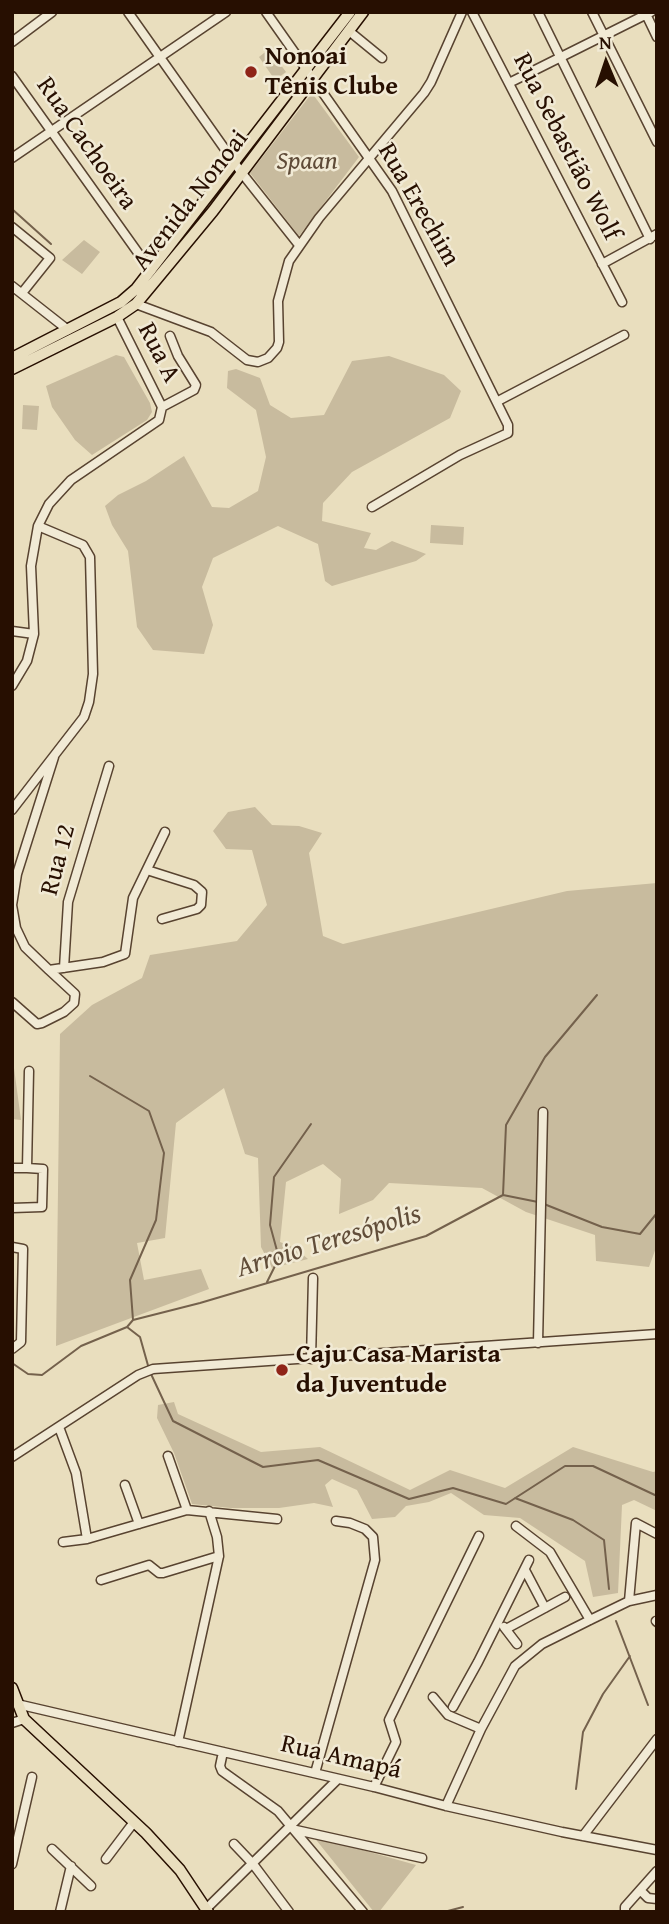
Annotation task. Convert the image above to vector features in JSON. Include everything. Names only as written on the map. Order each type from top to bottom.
[{"type":"main road","name":"Avenida Nonoai","points":[[12,369],[117,317],[136,304],[308,75],[351,12]]},
{"type":"main road","name":"Avenida Nonoai","points":[[308,75],[363,12]]},
{"type":"main road","name":"Avenida Nonoai","points":[[12,358],[121,302],[151,271],[238,168]]},
{"type":"main road","points":[[12,1688],[24,1718],[134,1822],[180,1870],[207,1910]]},
{"type":"street","points":[[12,42],[52,12]]},
{"type":"street","points":[[128,12],[238,168],[299,245]]},
{"type":"street","points":[[12,158],[226,12]]},
{"type":"street","name":"Rua Erechim","points":[[266,12],[392,191],[508,425],[508,433],[460,455],[373,507]]},
{"type":"street","name":"Rua Sebastião Wolf","points":[[472,12],[622,302]]},
{"type":"street","points":[[538,12],[559,59],[653,236],[602,264]]},
{"type":"street","points":[[592,12],[657,142]]},
{"type":"street","points":[[136,304],[217,334],[247,360],[258,362],[268,358],[279,342],[278,301],[289,261],[368,157],[424,93],[460,13]]},
{"type":"street","points":[[509,83],[647,13],[657,37]]},
{"type":"street","points":[[349,31],[382,58]]},
{"type":"street","name":"Rua Cachoeira","points":[[12,76],[151,271]]},
{"type":"street","points":[[12,227],[50,258],[22,293]]},
{"type":"street","points":[[12,286],[68,330]]},
{"type":"street","name":"Rua A","points":[[117,317],[162,407]]},
{"type":"street","points":[[12,686],[27,661],[34,634],[31,566],[38,526],[49,504],[71,480],[159,420],[162,407],[194,390],[196,385],[169,335],[171,318]]},
{"type":"street","points":[[498,401],[624,335]]},
{"type":"street","points":[[12,810],[83,717],[89,702],[93,674],[90,556],[83,545],[38,526]]},
{"type":"street","points":[[12,631],[34,634]]},
{"type":"street","points":[[12,1002],[37,1024],[64,1012],[74,1003],[75,994],[25,947],[16,928],[12,905],[18,874],[54,757]]},
{"type":"street","name":"Rua 12","points":[[64,968],[68,902],[109,766]]},
{"type":"street","points":[[49,970],[103,962],[125,954],[133,898],[165,832]]},
{"type":"street","points":[[147,870],[194,885],[202,892],[201,905],[197,909],[162,919]]},
{"type":"street","points":[[27,1168],[29,1071]]},
{"type":"street","points":[[538,1343],[543,1112]]},
{"type":"street","points":[[12,1168],[43,1170],[42,1207],[12,1208]]},
{"type":"street","points":[[12,1247],[23,1249],[21,1342],[12,1349]]},
{"type":"street","points":[[311,1359],[313,1278]]},
{"type":"street","points":[[12,1457],[138,1375],[153,1369],[657,1334]]},
{"type":"street","points":[[59,1427],[76,1473],[87,1539]]},
{"type":"street","points":[[168,1455],[187,1510]]},
{"type":"street","points":[[125,1485],[139,1524]]},
{"type":"street","points":[[63,1542],[87,1539],[187,1510],[276,1519]]},
{"type":"street","points":[[178,1742],[219,1556],[217,1537],[209,1511]]},
{"type":"street","points":[[315,1773],[375,1560],[373,1537],[365,1529],[336,1521]]},
{"type":"street","points":[[629,1601],[636,1523],[657,1534]]},
{"type":"street","points":[[516,1526],[550,1552],[590,1620]]},
{"type":"street","points":[[374,1787],[396,1742],[389,1720],[479,1536]]},
{"type":"street","points":[[101,1580],[151,1564],[159,1573],[178,1570],[219,1556]]},
{"type":"street","points":[[453,1707],[529,1560]]},
{"type":"street","points":[[524,1570],[545,1608]]},
{"type":"street","points":[[446,1806],[481,1729],[515,1666],[542,1644],[590,1620],[629,1601],[657,1595]]},
{"type":"street","points":[[506,1629],[565,1597]]},
{"type":"street","points":[[498,1624],[506,1629],[525,1657]]},
{"type":"street","points":[[433,1697],[449,1715],[481,1729]]},
{"type":"street","name":"Rua Amapá","points":[[17,1704],[446,1806],[657,1850]]},
{"type":"street","points":[[12,1723],[24,1718]]},
{"type":"street","points":[[583,1836],[657,1739]]},
{"type":"street","points":[[223,1752],[220,1766],[222,1770],[269,1802],[294,1828],[363,1912]]},
{"type":"street","points":[[12,1864],[33,1777]]},
{"type":"street","points":[[207,1910],[294,1828],[338,1779]]},
{"type":"street","points":[[106,1859],[134,1822]]},
{"type":"street","points":[[294,1828],[422,1858]]},
{"type":"street","points":[[234,1844],[253,1864],[289,1912]]},
{"type":"street","points":[[52,1849],[91,1886]]},
{"type":"street","points":[[60,1912],[71,1866]]},
{"type":"street","points":[[625,1912],[625,1907],[657,1871]]},
{"type":"street","points":[[640,1890],[648,1898],[657,1899]]},
{"type":"green space","points":[[269,49],[286,72],[275,80],[259,57]]},
{"type":"green space","name":"Spaan","points":[[312,93],[359,157],[299,236],[250,173]]},
{"type":"green space","points":[[84,240],[100,252],[82,274],[62,260]]},
{"type":"green space","points":[[116,355],[124,357],[150,403],[152,412],[147,420],[92,455],[75,440],[52,407],[46,386]]},
{"type":"green space","points":[[389,356],[444,375],[461,391],[450,418],[352,472],[323,503],[322,521],[371,533],[364,548],[376,550],[392,541],[426,554],[416,561],[332,586],[325,581],[318,544],[278,526],[213,558],[202,587],[213,625],[204,654],[153,650],[137,627],[128,551],[112,525],[105,506],[118,495],[146,481],[184,456],[212,507],[229,508],[258,491],[266,457],[256,410],[227,388],[228,371],[236,369],[260,378],[270,405],[291,418],[324,415],[352,361]]},
{"type":"green space","points":[[23,405],[39,406],[37,430],[22,429]]},
{"type":"green space","points":[[431,525],[464,527],[463,545],[430,543]]},
{"type":"green space","points":[[255,807],[272,825],[299,826],[322,833],[309,853],[323,936],[343,944],[567,891],[657,883],[657,1245],[649,1267],[596,1261],[595,1235],[526,1212],[482,1188],[389,1183],[373,1200],[339,1214],[341,1179],[323,1164],[286,1182],[280,1242],[295,1248],[308,1259],[272,1268],[261,1247],[258,1158],[245,1154],[224,1088],[176,1123],[165,1238],[137,1243],[144,1280],[201,1269],[209,1289],[56,1346],[60,1034],[92,1005],[142,978],[150,955],[237,941],[267,905],[252,850],[226,849],[213,831],[228,812]]},
{"type":"green space","points":[[14,1068],[21,1120],[12,1119]]},
{"type":"green space","points":[[174,1402],[178,1414],[261,1452],[320,1447],[410,1490],[450,1470],[505,1488],[573,1447],[657,1471],[657,1511],[634,1500],[622,1505],[618,1593],[593,1597],[585,1561],[520,1518],[484,1515],[451,1493],[429,1502],[406,1506],[395,1517],[372,1519],[357,1490],[332,1479],[325,1485],[333,1507],[314,1503],[279,1508],[231,1508],[192,1504],[174,1453],[157,1418],[158,1405]]},
{"type":"green space","points":[[313,1836],[416,1865],[379,1912],[374,1912]]},
{"type":"waterway","points":[[12,209],[51,244]]},
{"type":"waterway","points":[[503,1195],[506,1125],[545,1057],[597,995]]},
{"type":"waterway","points":[[90,1076],[149,1111],[164,1153],[156,1220],[130,1280],[133,1320]]},
{"type":"waterway","points":[[267,1282],[279,1258],[270,1225],[274,1177],[311,1124]]},
{"type":"waterway","name":"Arroio Teresópolis","points":[[12,1363],[28,1374],[42,1375],[81,1346],[127,1327],[133,1320],[200,1303],[426,1236],[503,1195],[538,1202]]},
{"type":"waterway","name":"Arroio Teresópolis","points":[[544,1204],[602,1227],[640,1234],[657,1213]]},
{"type":"waterway","points":[[127,1327],[140,1337],[149,1369]]},
{"type":"waterway","points":[[151,1374],[173,1421],[263,1467],[318,1460],[409,1499],[453,1488],[506,1504],[565,1466],[593,1466],[657,1496]]},
{"type":"waterway","points":[[515,1498],[573,1520],[604,1540],[609,1589]]},
{"type":"waterway","points":[[616,1621],[648,1705]]},
{"type":"waterway","points":[[576,1789],[583,1732],[603,1694],[630,1656]]},
{"type":"waterway","points":[[444,1912],[463,1907]]},
{"type":"place","name":"Nonoai Tênis Clube","points":[[251,72]]},
{"type":"place","name":"Caju Casa Marista da Juventude","points":[[282,1370]]}]
